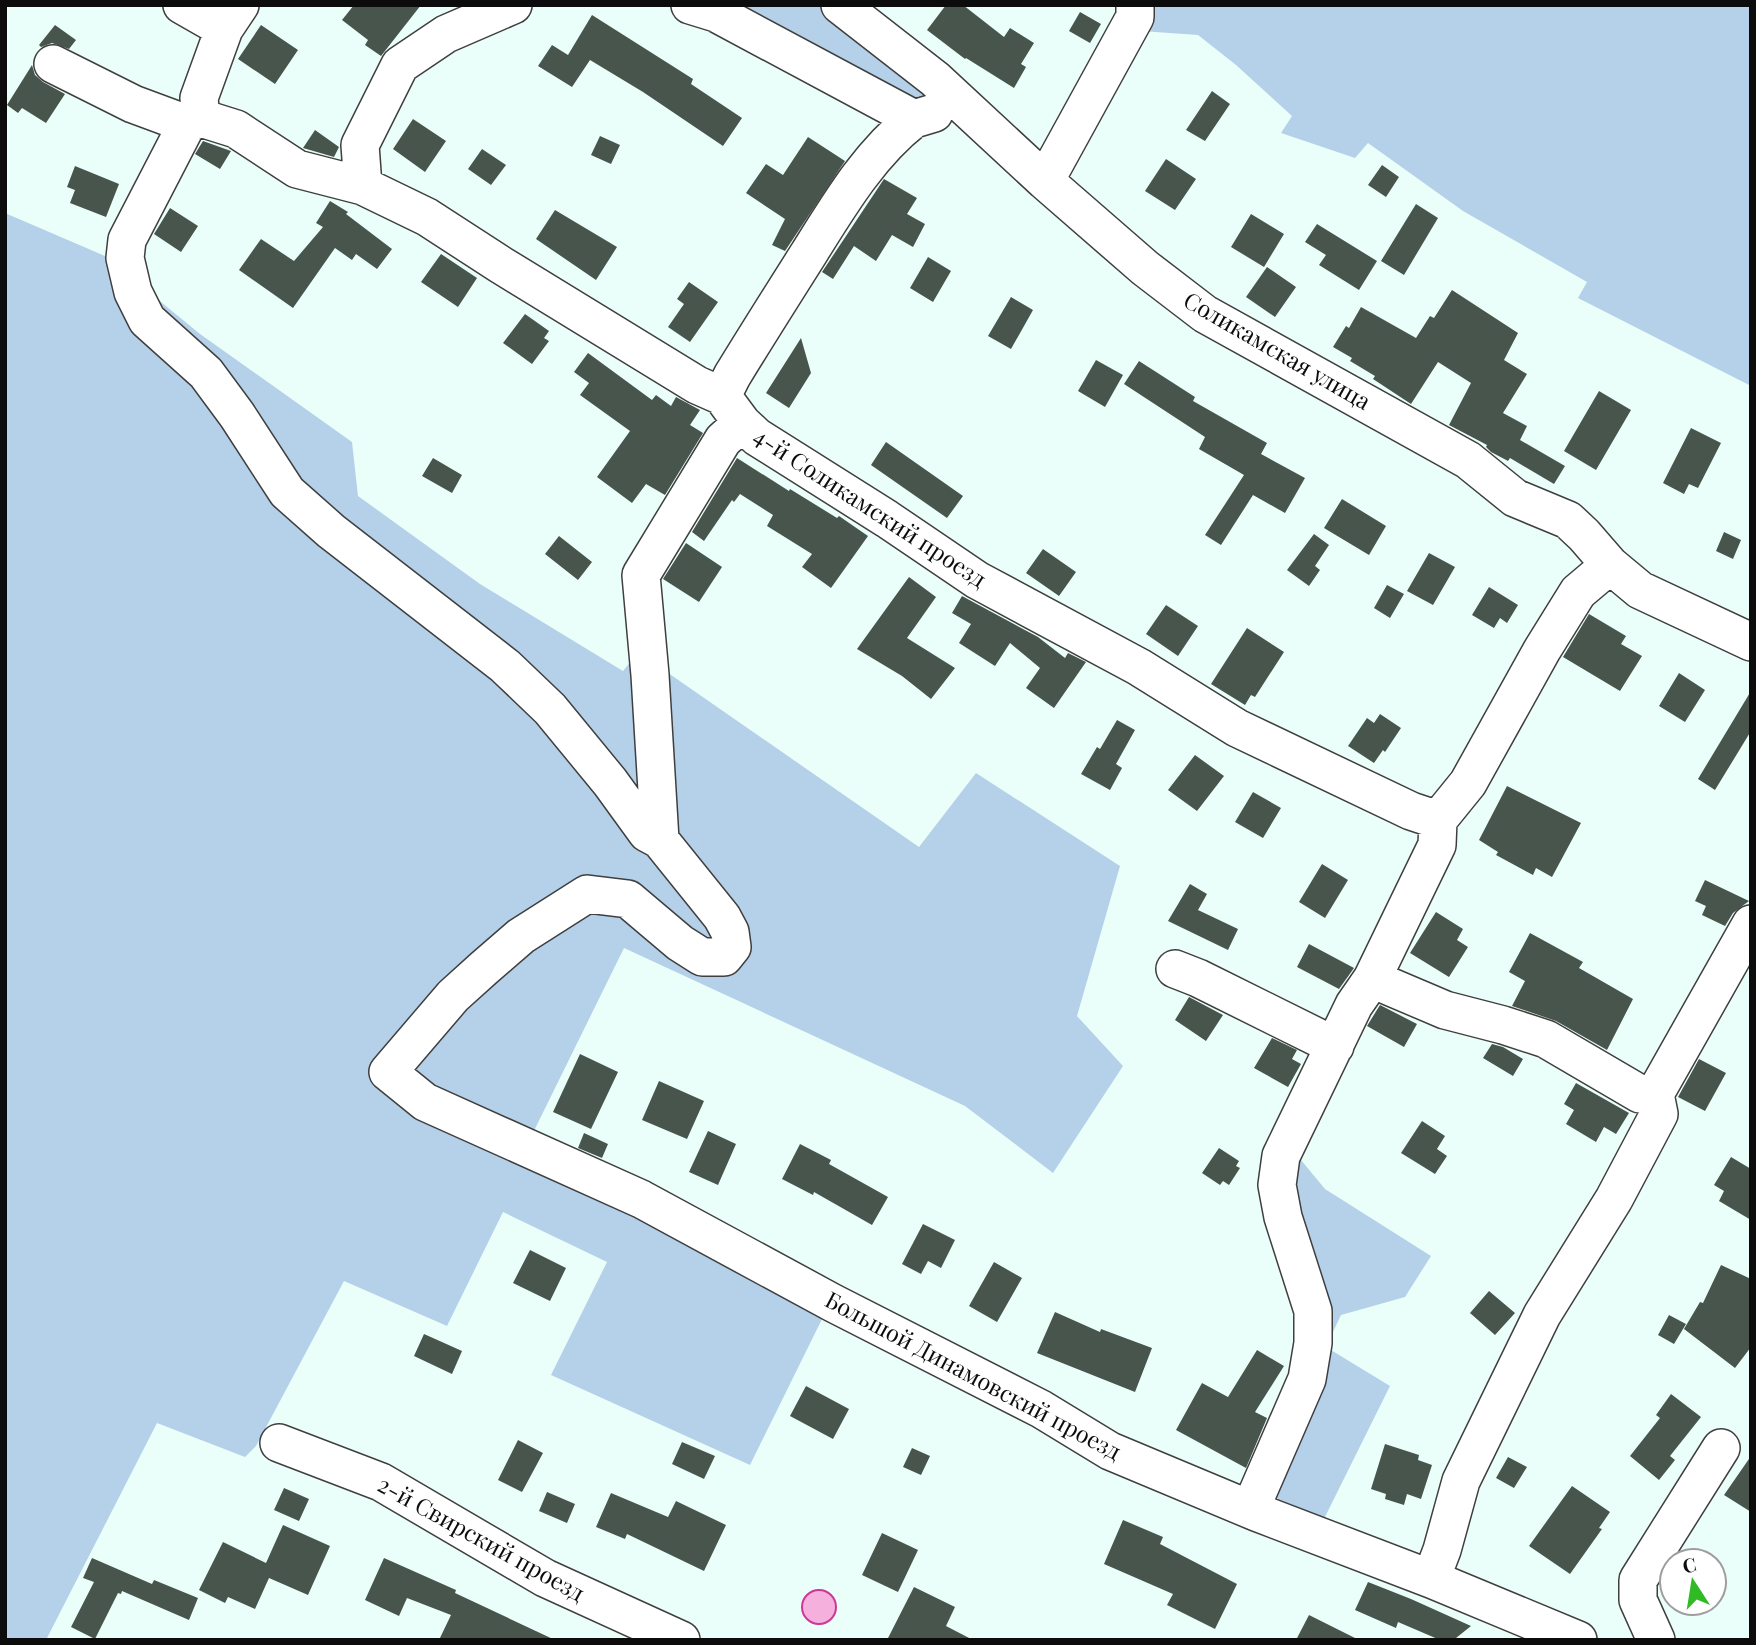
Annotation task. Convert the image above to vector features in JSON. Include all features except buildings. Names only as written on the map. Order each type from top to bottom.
[{"type":"street","points":[[182,5],[232,17],[199,98],[194,121],[127,240],[125,258],[133,292],[147,320],[206,373],[287,492],[331,531],[505,666],[550,709],[610,782],[647,833],[660,840]]},
{"type":"street","points":[[363,186],[360,145],[400,65],[446,34],[513,5]]},
{"type":"street","points":[[690,5],[716,13],[914,119]]},
{"type":"street","name":"Соликамская улица","points":[[840,5],[935,79],[1045,181],[1145,268],[1205,314],[1468,460],[1515,498],[1568,520],[1610,565],[1640,590],[1751,642]]},
{"type":"street","points":[[1045,181],[1135,17],[1135,5]]},
{"type":"street","name":"4-й Соликамский проезд","points":[[53,64],[133,104],[194,121],[236,129],[297,169],[363,186],[427,217],[697,385],[732,410],[757,436],[977,580],[1139,667],[1237,728],[1410,811],[1438,820]]},
{"type":"street","points":[[660,840],[641,575],[723,440],[732,410],[732,376],[838,207],[892,136],[914,119],[963,105]]},
{"type":"street","points":[[1256,1512],[1257,1494],[1307,1379],[1314,1343],[1313,1311],[1283,1217],[1277,1185],[1282,1156],[1354,1005],[1372,979],[1437,845],[1438,820],[1468,783],[1542,650],[1578,592],[1610,565]]},
{"type":"street","name":"Большой Динамовский проезд","points":[[660,840],[722,916],[730,932],[732,947],[724,957],[702,957],[680,943],[628,899],[587,894],[521,936],[484,968],[453,996],[388,1072],[425,1101],[641,1199],[834,1303],[1041,1409],[1110,1451],[1578,1640]]},
{"type":"street","points":[[1431,1579],[1443,1550],[1461,1481],[1542,1315],[1614,1199],[1659,1114],[1655,1094],[1751,924]]},
{"type":"street","points":[[1175,969],[1335,1046]]},
{"type":"street","points":[[1372,979],[1444,1010],[1546,1039],[1640,1094],[1655,1094]]},
{"type":"street","name":"2-й Свирский проезд","points":[[279,1443],[381,1482],[545,1578],[681,1640]]},
{"type":"street","points":[[1656,1640],[1638,1600],[1639,1580],[1721,1448]]},
{"type":"shaded area","points":[[701,5],[830,5],[935,85],[920,108]]},
{"type":"shaded area","points":[[1130,5],[1751,5],[1751,386],[1578,298],[1587,282],[1463,211],[1368,143],[1355,158],[1281,133],[1292,116],[1236,65],[1198,35],[1141,31]]},
{"type":"shaded area","points":[[5,213],[105,256],[200,334],[352,442],[358,496],[480,584],[623,671],[638,652],[919,847],[976,773],[1120,866],[1077,1016],[1123,1066],[1053,1173],[965,1106],[624,948],[528,1143],[824,1315],[750,1465],[551,1375],[607,1262],[503,1212],[447,1326],[344,1281],[256,1446],[245,1457],[157,1423],[46,1640],[5,1640]]},
{"type":"shaded area","points":[[1291,1148],[1325,1189],[1431,1256],[1405,1297],[1341,1315],[1326,1347],[1390,1386],[1320,1527],[1273,1500],[1311,1381],[1289,1215]]},
{"type":"shaded area","points":[[819,1590],[831,1595],[836,1607],[831,1619],[819,1624],[807,1619],[802,1607],[807,1595]]}]
